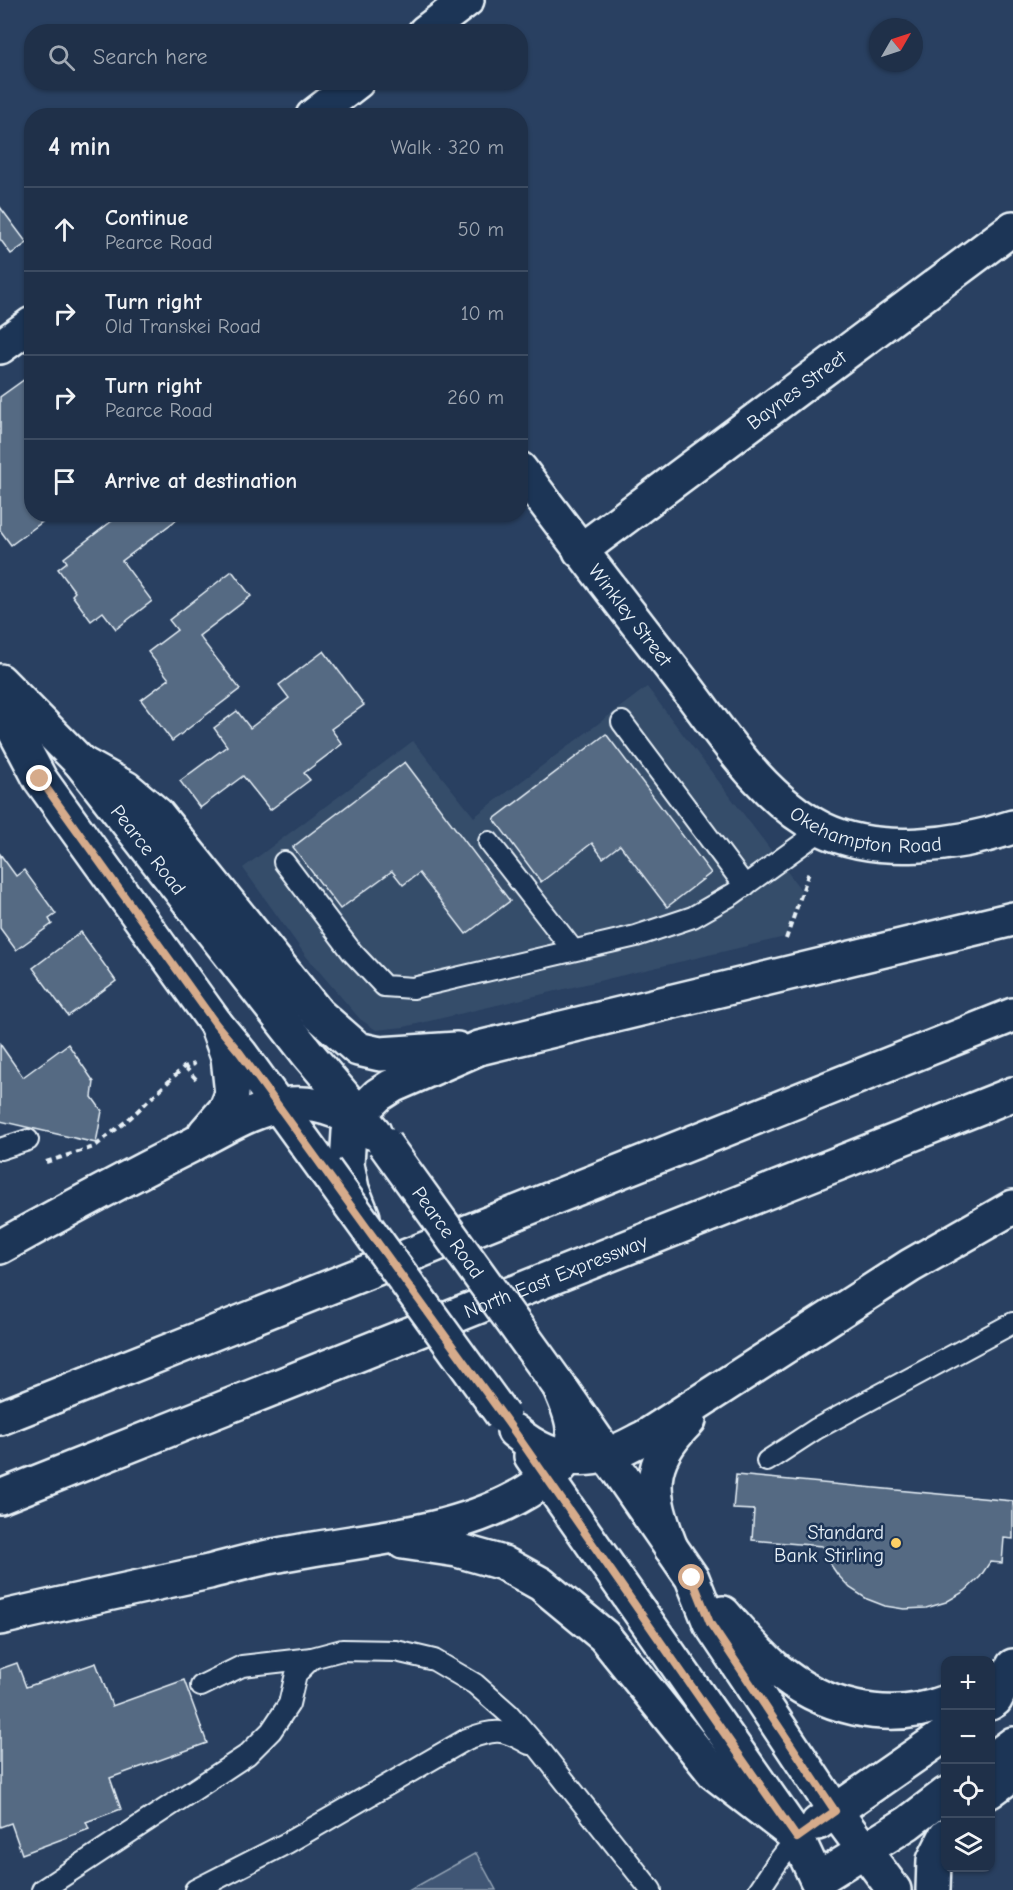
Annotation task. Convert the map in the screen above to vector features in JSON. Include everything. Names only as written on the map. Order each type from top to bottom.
[{"type":"main road","points":[[436,24],[467,0]]},
{"type":"main road","points":[[323,108],[347,90]]},
{"type":"main road","name":"Baynes Street","points":[[580,550],[1013,228]]},
{"type":"main road","points":[[0,347],[24,330]]},
{"type":"main road","name":"Winkley Street","points":[[528,480],[742,759]]},
{"type":"main road","name":"Pearce Road","points":[[0,681],[81,763],[356,1117],[384,1143],[559,1386],[692,1578],[710,1623],[835,1811],[894,1890]]},
{"type":"main road","points":[[0,703],[40,779],[216,1024],[240,1053],[277,1107],[336,1167],[366,1226],[508,1424],[528,1443],[539,1449],[556,1468],[797,1838],[812,1887],[864,1850],[908,1823],[941,1797]]},
{"type":"main road","name":"Okehampton Road","points":[[742,759],[772,793],[798,814],[823,830],[861,842],[887,845],[946,842],[993,834],[1013,826]]},
{"type":"main road","points":[[81,763],[126,788],[157,814],[318,1014],[358,1049],[381,1054],[478,1048],[1013,919]]},
{"type":"main road","points":[[0,1418],[1013,1015]]},
{"type":"main road","points":[[198,1141],[226,1109],[232,1094],[228,1056],[216,1024]]},
{"type":"main road","points":[[336,1167],[356,1117],[378,1095],[392,1086],[478,1048]]},
{"type":"main road","name":"North East Expressway","points":[[0,1497],[1013,1094]]},
{"type":"main road","points":[[0,1247],[237,1120],[277,1107],[303,1104],[324,1107],[356,1117]]},
{"type":"main road","points":[[556,1468],[607,1454],[645,1437],[910,1266],[1013,1207]]},
{"type":"main road","points":[[671,1548],[659,1516],[654,1494],[656,1470],[663,1450],[682,1427],[725,1385]]},
{"type":"main road","points":[[0,1618],[278,1555],[450,1525],[486,1512],[518,1498],[556,1468],[571,1449],[574,1431],[570,1410],[559,1386]]},
{"type":"main road","points":[[340,1544],[407,1542],[457,1550],[503,1563],[541,1584],[604,1636],[714,1773],[797,1838]]},
{"type":"main road","points":[[692,1578],[773,1666],[807,1691],[830,1701],[874,1712],[925,1710],[941,1704]]},
{"type":"main road","points":[[995,1673],[1013,1664]]},
{"type":"main road","points":[[995,1700],[1013,1664]]},
{"type":"main road","points":[[797,1838],[941,1737]]},
{"type":"main road","points":[[995,1757],[1013,1744]]},
{"type":"main road","points":[[995,1787],[1013,1774]]},
{"type":"main road","points":[[933,1890],[934,1860],[941,1845]]},
{"type":"lane","points":[[622,722],[745,886]]},
{"type":"lane","points":[[284,862],[352,952],[384,986],[413,988],[636,936],[693,917],[734,894],[823,830]]},
{"type":"lane","points":[[489,842],[573,950]]},
{"type":"lane","points":[[0,1149],[28,1140]]},
{"type":"lane","points":[[767,1461],[816,1429],[1013,1323]]},
{"type":"lane","points":[[201,1686],[242,1666],[312,1658],[342,1650],[396,1651],[434,1660],[475,1684],[509,1714],[542,1751],[651,1890]]},
{"type":"lane","points":[[42,1890],[247,1755],[271,1731],[289,1704],[296,1674],[312,1658]]},
{"type":"lane","points":[[195,1890],[287,1843],[467,1739],[489,1731],[510,1732],[542,1751]]},
{"type":"lane","points":[[759,1890],[797,1838]]},
{"type":"path","points":[[42,1163],[94,1147],[130,1118],[184,1067],[228,1056]]},
{"type":"shaded area","points":[[647,687],[801,890],[785,937],[404,1027],[376,1030],[360,1019],[306,956],[243,868],[413,741],[474,817]]},
{"type":"shaded area","points":[[476,1853],[496,1890],[410,1890]]},
{"type":"building","points":[[0,207],[24,239],[24,245],[11,254],[0,239]]},
{"type":"building","points":[[24,380],[24,522],[42,522],[11,545],[0,530],[0,397]]},
{"type":"building","points":[[111,522],[173,522],[122,561],[152,601],[116,629],[103,612],[91,621],[72,595],[75,592],[58,569],[67,562],[64,558]]},
{"type":"building","points":[[232,571],[251,596],[199,636],[240,689],[172,741],[141,700],[169,679],[148,652],[177,630],[169,620]]},
{"type":"building","points":[[324,651],[364,705],[331,729],[342,744],[304,773],[310,780],[270,810],[243,776],[200,808],[180,781],[227,746],[214,728],[237,711],[250,728],[289,698],[279,685]]},
{"type":"building","points":[[606,734],[711,873],[667,907],[620,845],[603,858],[592,843],[541,882],[494,819]]},
{"type":"building","points":[[405,762],[510,901],[466,934],[419,873],[403,885],[392,871],[340,909],[293,847]]},
{"type":"building","points":[[0,854],[16,876],[24,870],[56,914],[49,919],[52,924],[16,950],[0,928]]},
{"type":"building","points":[[81,932],[116,981],[68,1016],[33,968]]},
{"type":"building","points":[[0,1044],[23,1077],[68,1044],[94,1082],[92,1097],[102,1111],[96,1143],[0,1121]]},
{"type":"building","name":"Standard Bank Stirling","points":[[736,1475],[1013,1501],[1013,1539],[1004,1538],[1002,1563],[990,1562],[980,1577],[965,1591],[946,1602],[926,1608],[904,1609],[885,1606],[867,1599],[850,1588],[826,1558],[822,1546],[752,1540],[754,1510],[733,1509]]},
{"type":"building","points":[[17,1663],[26,1687],[96,1663],[112,1706],[184,1680],[207,1743],[110,1778],[121,1809],[86,1822],[89,1829],[22,1854],[11,1823],[0,1827],[0,1669]]},
{"type":"place","name":"Standard Bank Stirling","points":[[896,1543]]},
{"type":"route","points":[[40,779],[514,1431],[797,1838],[835,1811],[710,1623],[692,1578]]}]
